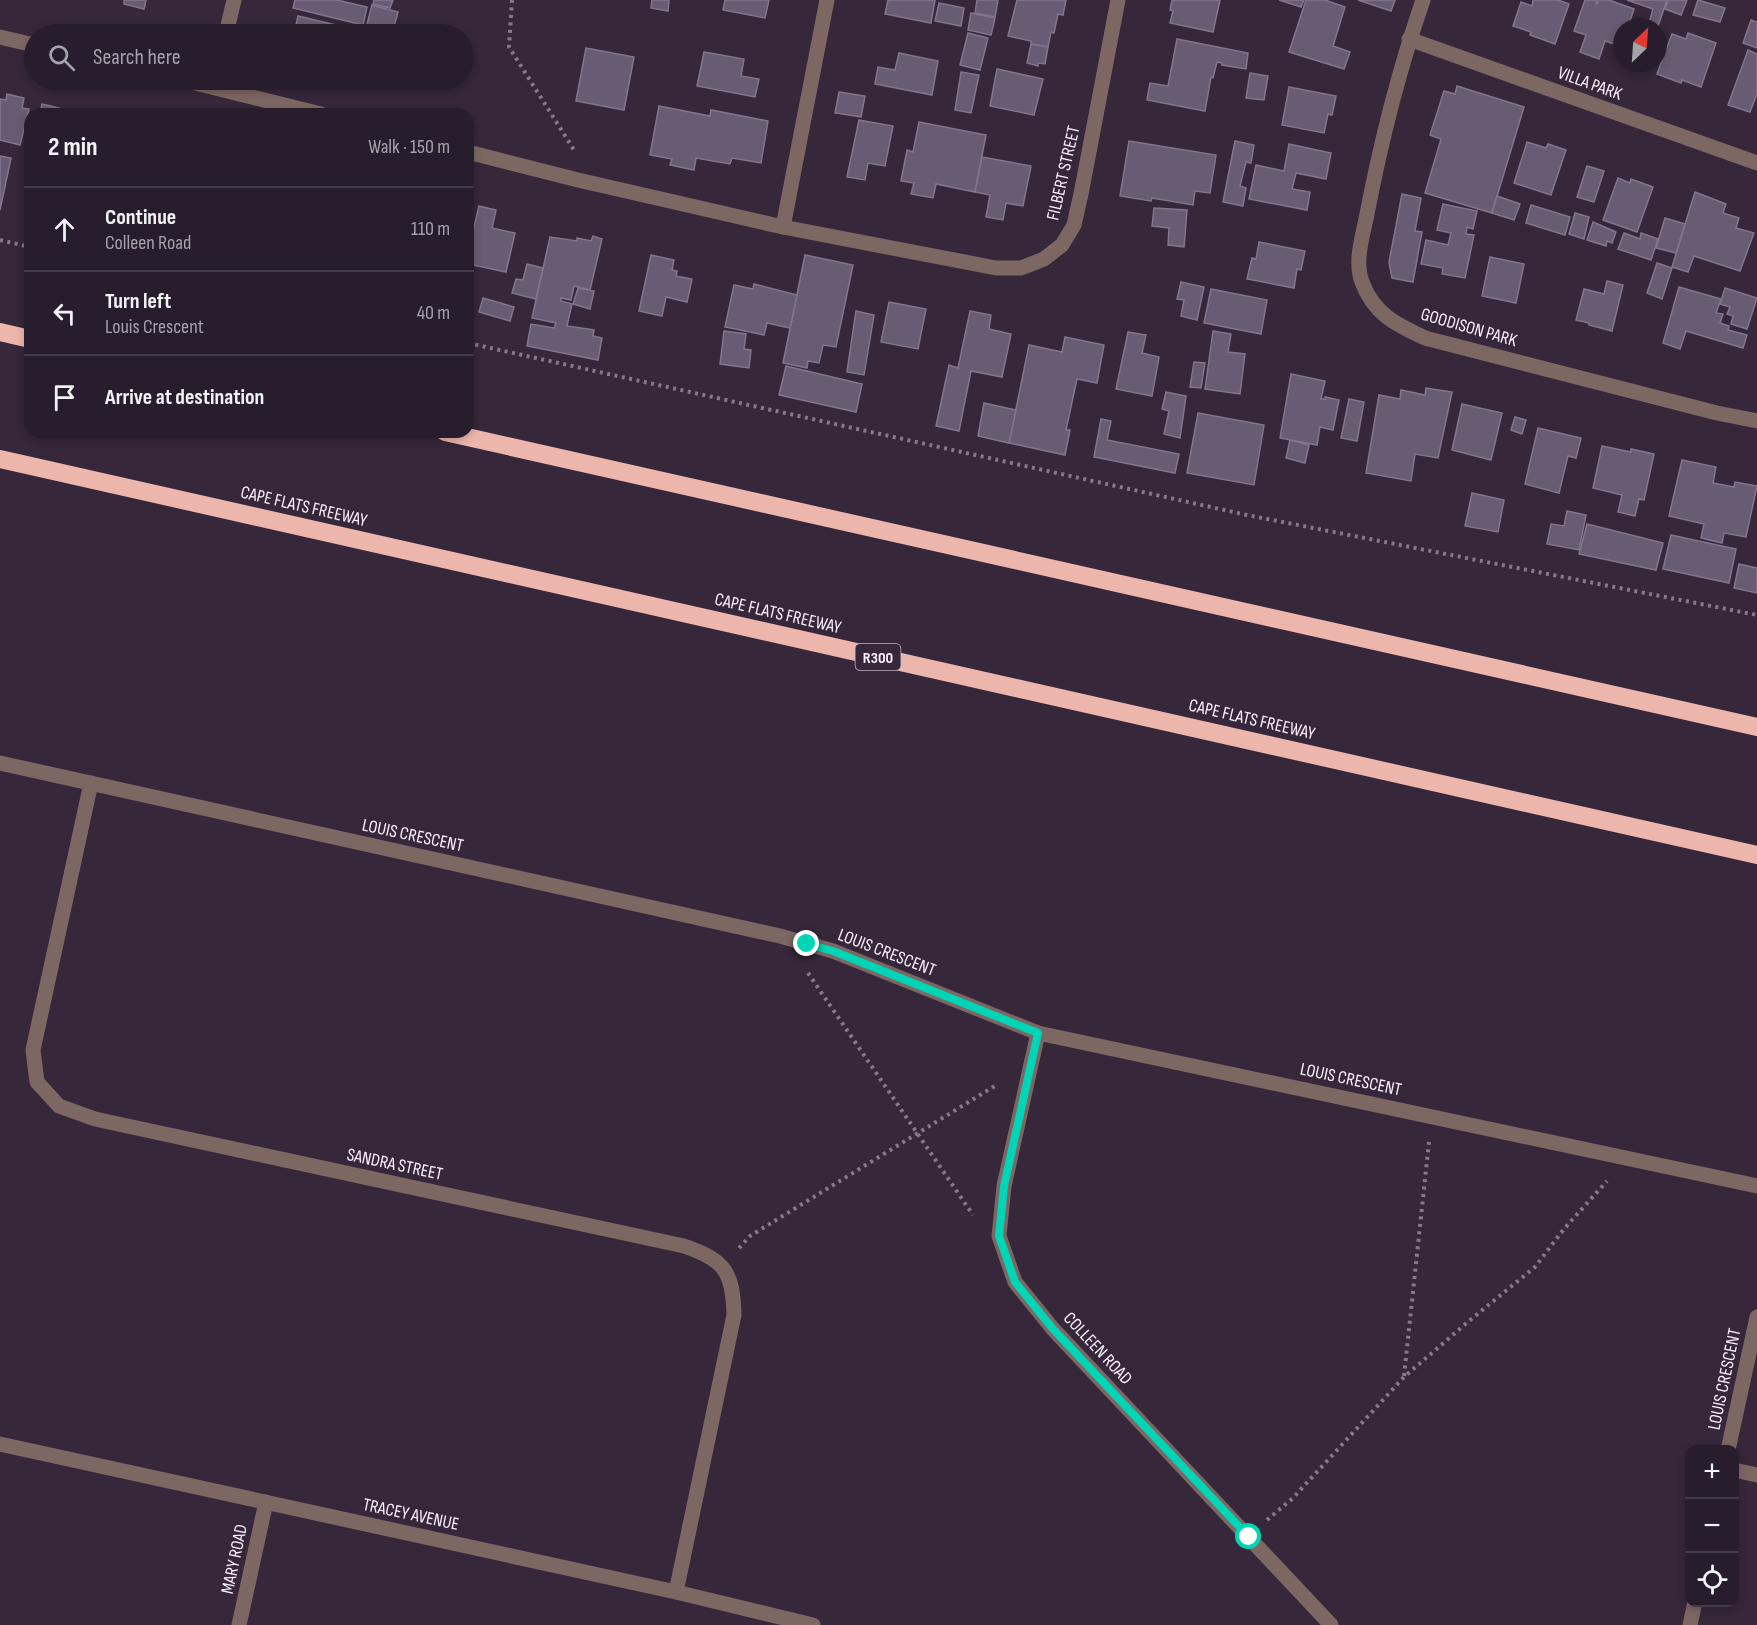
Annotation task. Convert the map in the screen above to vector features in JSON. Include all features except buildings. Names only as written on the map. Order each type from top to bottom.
[{"type":"highway","points":[[0,332],[24,338]]},
{"type":"highway","points":[[472,438],[1757,727]]},
{"type":"highway","name":"CAPE FLATS FREEWAY","points":[[0,459],[1757,855]]},
{"type":"street","points":[[228,24],[234,0]]},
{"type":"street","points":[[783,227],[827,0]]},
{"type":"street","name":"FILBERT STREET","points":[[474,154],[783,227],[996,268],[1021,268],[1044,260],[1062,245],[1074,225],[1118,0]]},
{"type":"street","name":"GOODISON PARK","points":[[1423,0],[1410,39],[1376,168],[1359,257],[1360,279],[1372,303],[1392,322],[1425,338],[1717,413],[1757,420]]},
{"type":"street","points":[[0,37],[24,43]]},
{"type":"street","name":"VILLA PARK","points":[[1410,39],[1757,163]]},
{"type":"street","points":[[239,90],[300,108]]},
{"type":"street","name":"LOUIS CRESCENT","points":[[0,763],[780,936],[833,951],[1038,1033],[1757,1186]]},
{"type":"street","name":"SANDRA STREET","points":[[91,783],[33,1050],[37,1082],[59,1106],[94,1119],[684,1246],[705,1253],[723,1267],[733,1288],[734,1315],[676,1592]]},
{"type":"street","name":"COLLEEN ROAD","points":[[1038,1033],[1004,1186],[999,1236],[1015,1282],[1053,1329],[1331,1625]]},
{"type":"street","name":"LOUIS CRESCENT","points":[[1729,1445],[1757,1317]]},
{"type":"street","name":"TRACEY AVENUE","points":[[0,1444],[676,1592],[813,1625]]},
{"type":"street","points":[[1739,1471],[1757,1475]]},
{"type":"street","name":"MARY ROAD","points":[[239,1625],[266,1502]]},
{"type":"street","points":[[1690,1625],[1694,1607]]},
{"type":"path","points":[[513,0],[509,47],[578,156],[578,180]]},
{"type":"path","points":[[0,240],[24,246]]},
{"type":"path","points":[[474,344],[1247,515],[1757,615]]},
{"type":"path","points":[[803,964],[976,1219]]},
{"type":"path","points":[[750,1236],[1002,1082]]},
{"type":"path","points":[[1404,1377],[1432,1116]]},
{"type":"path","points":[[1249,1537],[1293,1498],[1404,1377],[1536,1267],[1564,1229],[1631,1158]]},
{"type":"route","points":[[807,944],[833,951],[1038,1033],[1004,1186],[999,1236],[1015,1282],[1053,1329],[1249,1537]]}]
